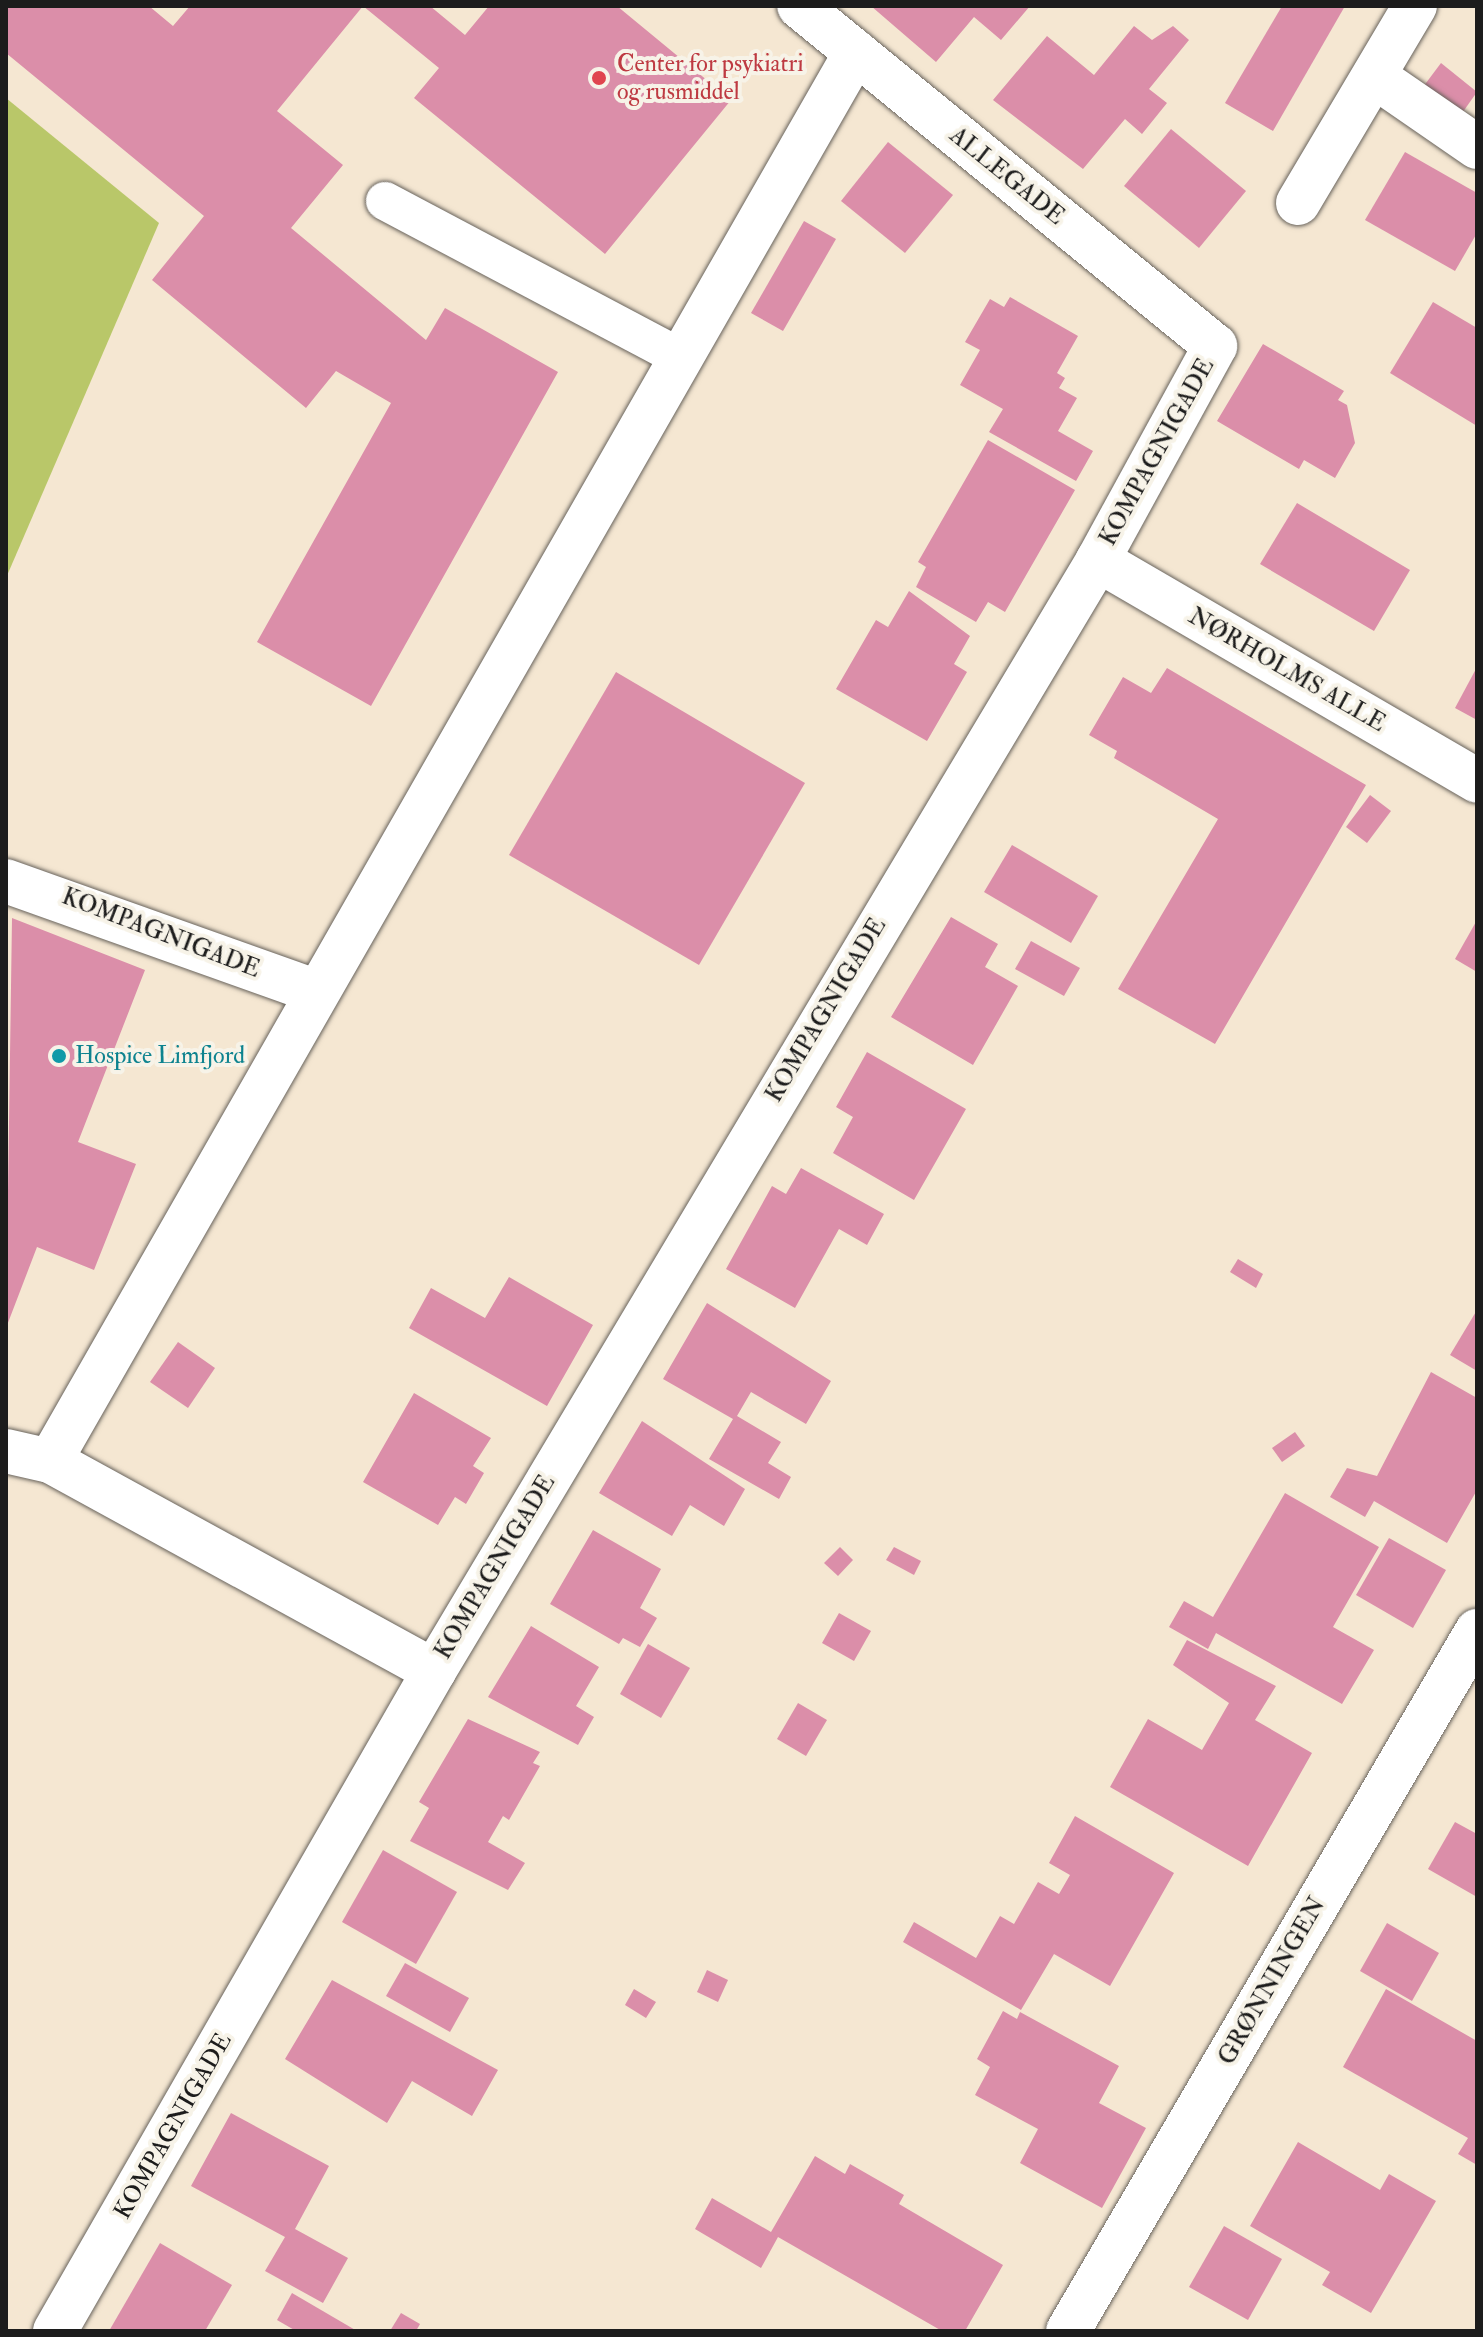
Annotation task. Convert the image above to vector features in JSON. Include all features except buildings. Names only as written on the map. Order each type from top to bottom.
[{"type":"street","name":"ALLEGADE","points":[[799,6],[1215,346]]},
{"type":"street","points":[[1298,203],[1415,6]]},
{"type":"street","points":[[50,1461],[315,991],[856,52]]},
{"type":"street","points":[[1374,76],[1477,147]]},
{"type":"street","name":"KOMPAGNIGADE","points":[[55,2331],[434,1671],[1098,560],[1215,346]]},
{"type":"street","name":"NØRHOLMS ALLE","points":[[1098,560],[1477,781]]},
{"type":"street","name":"KOMPAGNIGADE","points":[[6,881],[315,991]]},
{"type":"street","name":"KOMPAGNIGADE","points":[[6,1451],[50,1461],[434,1671]]},
{"type":"street","name":"GRØNNINGEN","points":[[1068,2331],[1477,1631]]},
{"type":"lane","points":[[385,201],[680,357]]},
{"type":"green space","points":[[6,98],[159,223],[6,578]]},
{"type":"place","name":"Center for psykiatri og rusmiddel","points":[[599,78]]},
{"type":"place","name":"Hospice Limfjord","points":[[59,1056]]}]
